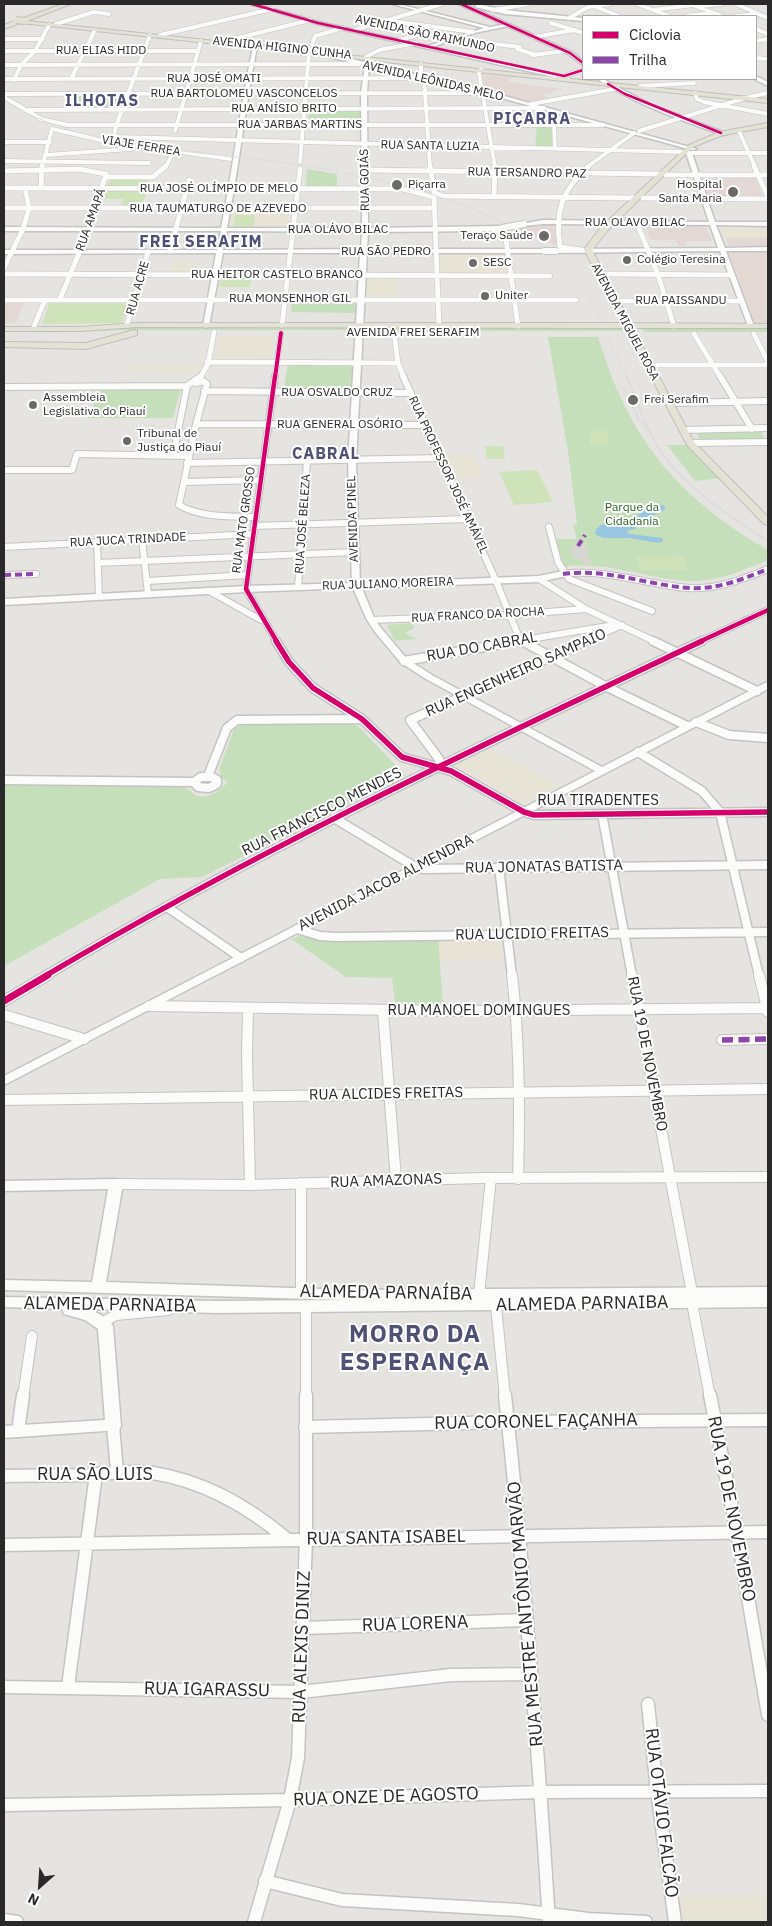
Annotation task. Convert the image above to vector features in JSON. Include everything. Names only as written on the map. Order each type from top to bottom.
[{"type":"main road","points":[[10,22],[63,4]]},
{"type":"main road","points":[[36,23],[30,20],[63,4]]},
{"type":"main road","points":[[461,4],[566,51],[576,56],[582,62]]},
{"type":"main road","points":[[468,4],[493,10],[582,20]]},
{"type":"main road","points":[[10,22],[36,23]]},
{"type":"main road","name":"AVENIDA HIGINO CUNHA","points":[[10,22],[56,24],[258,46]]},
{"type":"main road","name":"AVENIDA HIGINO CUNHA","points":[[36,23],[310,51],[365,61],[421,64],[582,80]]},
{"type":"main road","name":"AVENIDA HIGINO CUNHA","points":[[310,51],[365,61],[480,70]]},
{"type":"main road","name":"AVENIDA LEÔNIDAS MELO","points":[[318,53],[345,60],[365,61],[421,77],[533,104],[690,149]]},
{"type":"main road","name":"AVENIDA HIGINO CUNHA","points":[[584,80],[768,100]]},
{"type":"main road","name":"AVENIDA HIGINO CUNHA","points":[[605,82],[695,92]]},
{"type":"main road","name":"AVENIDA LEÔNIDAS MELO","points":[[533,104],[603,125],[636,132]]},
{"type":"main road","name":"AVENIDA MIGUEL ROSA","points":[[767,515],[695,443],[630,333],[585,250],[690,149],[723,133],[768,126]]},
{"type":"main road","name":"AVENIDA MIGUEL ROSA","points":[[723,133],[768,126]]},
{"type":"main road","name":"AVENIDA MIGUEL ROSA","points":[[614,223],[603,237],[597,250],[606,274],[620,301],[630,333],[656,365],[677,402],[687,430]]},
{"type":"main road","points":[[4,330],[34,326],[127,325],[135,329]]},
{"type":"main road","name":"AVENIDA FREI SERAFIM","points":[[4,330],[59,332],[206,326],[281,329],[358,329],[439,325],[518,326],[630,333],[674,326],[752,330],[768,334]]},
{"type":"main road","name":"AVENIDA FREI SERAFIM","points":[[358,329],[394,333],[694,334],[752,330],[768,326]]},
{"type":"main road","points":[[4,344],[86,346],[135,329]]},
{"type":"main road","name":"AVENIDA FREI SERAFIM","points":[[135,329],[214,332],[281,329]]},
{"type":"main road","points":[[82,331],[104,340]]},
{"type":"main road","points":[[4,344],[86,343],[104,340]]},
{"type":"main road","points":[[98,1288],[116,1184]]},
{"type":"main road","name":"RUA AMAZONAS","points":[[4,1186],[116,1184]]},
{"type":"main road","name":"ALAMEDA PARNAÍBA","points":[[4,1285],[98,1288],[303,1300],[362,1295],[479,1294],[692,1298],[768,1292]]},
{"type":"main road","name":"ALAMEDA PARNAIBA","points":[[4,1302],[216,1307],[303,1300],[496,1306],[692,1298],[768,1302]]},
{"type":"main road","points":[[11,1431],[114,1426],[105,1326],[90,1316],[43,1304]]},
{"type":"street","name":"AVENIDA SÃO RAIMUNDO","points":[[252,4],[343,28],[416,43],[563,78]]},
{"type":"street","points":[[394,4],[488,28]]},
{"type":"street","points":[[354,30],[442,4]]},
{"type":"street","points":[[493,10],[529,4]]},
{"type":"street","points":[[588,4],[616,15]]},
{"type":"street","points":[[569,18],[588,7],[610,4]]},
{"type":"street","points":[[639,4],[650,4]]},
{"type":"street","points":[[639,4],[666,15]]},
{"type":"street","points":[[653,10],[722,4]]},
{"type":"street","points":[[736,4],[768,18]]},
{"type":"street","points":[[694,5],[719,15]]},
{"type":"street","points":[[160,35],[272,9]]},
{"type":"street","points":[[56,24],[94,12],[109,14],[102,17]]},
{"type":"street","points":[[695,15],[714,13]]},
{"type":"street","points":[[705,15],[714,13]]},
{"type":"street","points":[[748,15],[768,13]]},
{"type":"street","points":[[222,42],[310,20]]},
{"type":"street","points":[[388,20],[473,32]]},
{"type":"street","points":[[551,23],[582,33]]},
{"type":"street","points":[[14,80],[21,65],[35,51],[43,39],[49,25]]},
{"type":"street","points":[[428,46],[488,28],[507,25]]},
{"type":"street","points":[[533,36],[582,27]]},
{"type":"street","points":[[300,162],[303,109],[310,51],[315,36],[343,28]]},
{"type":"street","points":[[62,110],[78,64],[95,30]]},
{"type":"street","points":[[400,40],[428,32]]},
{"type":"street","points":[[116,126],[150,35]]},
{"type":"street","points":[[4,39],[43,39]]},
{"type":"street","points":[[451,39],[505,44],[520,47],[517,49],[536,55]]},
{"type":"street","points":[[46,155],[164,148],[171,145],[201,41]]},
{"type":"street","points":[[4,65],[308,64],[365,61],[379,50],[416,43]]},
{"type":"street","points":[[206,326],[209,299],[236,166],[244,94],[250,64],[258,46]]},
{"type":"street","name":"RUA ELIAS HIDD","points":[[4,51],[198,51]]},
{"type":"street","points":[[525,56],[566,51]]},
{"type":"street","name":"RUA GOIÁS","points":[[358,329],[366,208],[364,170],[365,61]]},
{"type":"street","points":[[421,64],[432,191],[445,196],[768,198],[738,131]]},
{"type":"street","points":[[480,70],[496,172],[494,197]]},
{"type":"street","points":[[563,78],[582,70]]},
{"type":"street","name":"RUA JOSÉ OMATI","points":[[4,80],[421,77]]},
{"type":"street","points":[[640,86],[694,81],[698,100],[768,114]]},
{"type":"street","points":[[605,82],[614,88],[680,117],[723,133]]},
{"type":"street","points":[[510,108],[614,88]]},
{"type":"street","name":"RUA BARTOLOMEU VASCONCELOS","points":[[4,96],[484,92]]},
{"type":"street","points":[[585,250],[560,247],[556,222],[562,198],[582,173],[606,150],[636,132],[718,105],[768,93]]},
{"type":"street","name":"RUA JARBAS MARTINS","points":[[4,96],[24,110],[58,124],[116,126],[603,125]]},
{"type":"street","name":"RUA ANÍSIO BRITO","points":[[24,110],[544,108]]},
{"type":"street","points":[[554,125],[555,149]]},
{"type":"street","name":"RUA SANTA LUZIA","points":[[116,126],[114,135],[118,137],[173,140],[606,150],[690,149],[768,153]]},
{"type":"street","points":[[41,188],[41,171],[52,129]]},
{"type":"street","name":"VIAJE FERREA","points":[[52,129],[105,142],[230,159]]},
{"type":"street","points":[[4,142],[50,142]]},
{"type":"street","points":[[656,365],[768,364],[752,330],[712,223],[696,175],[690,149]]},
{"type":"street","points":[[106,177],[153,177],[165,169],[173,152]]},
{"type":"street","points":[[4,161],[149,163]]},
{"type":"street","name":"RUA AMAPÁ","points":[[4,171],[78,169],[104,173],[106,177],[89,229],[60,300]]},
{"type":"street","name":"RUA MATO GROSSO","points":[[300,169],[286,300],[246,589],[263,621],[289,662],[314,688],[362,719],[402,757],[440,767]]},
{"type":"street","name":"RUA TERSANDRO PAZ","points":[[364,170],[768,175]]},
{"type":"street","name":"RUA ACRE","points":[[170,252],[188,180]]},
{"type":"street","name":"RUA JOSÉ OLÍMPIO DE MELO","points":[[4,188],[406,189],[434,197],[433,208]]},
{"type":"street","points":[[4,268],[23,229],[29,208],[25,188]]},
{"type":"street","name":"RUA TAUMATURGO DE AZEVEDO","points":[[4,208],[433,208]]},
{"type":"street","points":[[433,208],[439,325]]},
{"type":"street","name":"RUA OLAVO BILAC","points":[[492,230],[524,224],[556,222],[768,224]]},
{"type":"street","points":[[637,223],[658,275],[674,326]]},
{"type":"street","name":"RUA OLÁVO BILAC","points":[[4,228],[492,230]]},
{"type":"street","points":[[492,230],[504,231],[509,252],[518,326]]},
{"type":"street","name":"RUA SÃO PEDRO","points":[[4,252],[544,252],[768,249]]},
{"type":"street","name":"RUA ACRE","points":[[127,325],[148,252]]},
{"type":"street","name":"RUA HEITOR CASTELO BRANCO","points":[[4,274],[550,276]]},
{"type":"street","points":[[606,274],[732,275]]},
{"type":"street","name":"RUA MONSENHOR GIL","points":[[4,300],[576,300]]},
{"type":"street","points":[[34,326],[45,300]]},
{"type":"street","name":"RUA PAISSANDU","points":[[620,301],[741,301]]},
{"type":"street","name":"AVENIDA PINEL","points":[[358,329],[358,363],[352,461],[354,552],[356,585],[371,620],[404,661],[428,678],[465,696],[602,771]]},
{"type":"street","points":[[196,383],[204,376],[214,332]]},
{"type":"street","name":"RUA PROFESSOR JOSÉ AMÁVEL","points":[[394,333],[398,363],[410,393],[496,581],[520,640]]},
{"type":"street","points":[[694,334],[715,365],[752,428],[762,432],[766,437],[763,441],[754,442]]},
{"type":"street","points":[[208,362],[398,363]]},
{"type":"street","points":[[4,388],[187,386],[206,382],[179,504],[188,509],[208,514],[255,517]]},
{"type":"street","points":[[173,456],[187,386]]},
{"type":"street","name":"RUA OSVALDO CRUZ","points":[[204,391],[410,393]]},
{"type":"street","points":[[677,402],[768,401]]},
{"type":"street","name":"RUA GENERAL OSÓRIO","points":[[196,424],[424,425]]},
{"type":"street","points":[[687,430],[768,428]]},
{"type":"street","points":[[695,443],[768,442]]},
{"type":"street","points":[[4,470],[73,470],[77,454],[189,456]]},
{"type":"street","points":[[187,463],[440,458]]},
{"type":"street","name":"RUA JOSÉ BELEZA","points":[[298,587],[307,461]]},
{"type":"street","points":[[184,482],[260,480]]},
{"type":"street","points":[[254,526],[467,519]]},
{"type":"street","points":[[548,527],[556,558],[564,574],[569,579],[652,610]]},
{"type":"street","name":"RUA JUCA TRINDADE","points":[[4,547],[253,534]]},
{"type":"street","points":[[142,539],[146,560],[148,594]]},
{"type":"street","points":[[97,542],[99,596]]},
{"type":"street","points":[[98,563],[354,552]]},
{"type":"street","name":"RUA JULIANO MOREIRA","points":[[4,602],[246,589],[539,579],[580,572],[601,573],[692,588],[730,583],[768,569]]},
{"type":"street","points":[[4,575],[36,574]]},
{"type":"street","points":[[148,581],[247,575]]},
{"type":"street","points":[[539,579],[586,609],[757,691]]},
{"type":"street","name":"RUA MATO GROSSO","points":[[209,591],[263,621]]},
{"type":"street","points":[[245,610],[252,611],[256,608]]},
{"type":"street","name":"RUA FRANCO DA ROCHA","points":[[371,620],[509,615],[586,609]]},
{"type":"street","name":"RUA FRANCISCO MENDES","points":[[4,1001],[86,950],[334,818],[768,610]]},
{"type":"street","name":"RUA DO CABRAL","points":[[404,661],[620,624]]},
{"type":"street","name":"RUA ENGENHEIRO SAMPAIO","points":[[440,767],[439,759],[410,720],[620,624]]},
{"type":"street","points":[[520,640],[607,687],[692,724],[729,735],[768,738]]},
{"type":"street","name":"AVENIDA JACOB ALMENDRA","points":[[4,1082],[768,685]]},
{"type":"street","points":[[346,720],[349,709]]},
{"type":"street","points":[[208,776],[223,737],[234,721],[245,718],[362,719]]},
{"type":"street","points":[[638,752],[702,791],[720,812],[768,1009]]},
{"type":"street","name":"RUA TIRADENTES","points":[[440,767],[451,771],[524,812],[539,816],[768,812]]},
{"type":"street","points":[[4,780],[194,782],[198,778],[208,776],[215,778],[218,782],[212,787],[198,787],[194,782]]},
{"type":"street","name":"RUA 19 DE NOVEMBRO","points":[[602,814],[671,1178],[714,1420],[737,1533],[768,1715]]},
{"type":"street","points":[[334,818],[417,868]]},
{"type":"street","name":"RUA JONATAS BATISTA","points":[[417,868],[768,865]]},
{"type":"street","points":[[499,867],[516,1010],[520,1092],[518,1178]]},
{"type":"street","points":[[167,907],[241,958]]},
{"type":"street","name":"RUA LUCIDIO FREITAS","points":[[298,929],[320,936],[336,937],[624,932],[768,932]]},
{"type":"street","name":"RUA MANOEL DOMINGUES","points":[[169,995],[174,1002],[190,1007]]},
{"type":"street","name":"RUA MANOEL DOMINGUES","points":[[149,1006],[383,1012],[768,1009]]},
{"type":"street","points":[[248,1008],[247,1055],[250,1185]]},
{"type":"street","points":[[383,1012],[396,1180]]},
{"type":"street","points":[[4,1015],[84,1039]]},
{"type":"street","points":[[722,1040],[768,1039]]},
{"type":"street","name":"RUA ALCIDES FREITAS","points":[[4,1100],[768,1089]]},
{"type":"street","name":"RUA AMAZONAS","points":[[116,1184],[250,1185],[491,1178],[768,1177]]},
{"type":"street","points":[[479,1294],[491,1178]]},
{"type":"street","name":"RUA ALEXIS DINIZ","points":[[254,1922],[290,1800],[298,1758],[306,1539],[301,1183]]},
{"type":"street","name":"RUA MESTRE ANTÔNIO MARVÃO","points":[[496,1306],[520,1536],[541,1792],[549,1918]]},
{"type":"street","name":"ALAMEDA PARNAIBA","points":[[105,1326],[107,1320],[116,1315],[216,1307]]},
{"type":"street","points":[[11,1431],[32,1336]]},
{"type":"street","name":"RUA CORONEL FAÇANHA","points":[[305,1427],[508,1422],[768,1420]]},
{"type":"street","points":[[114,1426],[117,1471]]},
{"type":"street","name":"RUA SÃO LUIS","points":[[4,1476],[96,1474],[117,1471],[155,1473],[186,1481],[242,1507],[288,1540]]},
{"type":"street","points":[[68,1687],[96,1474]]},
{"type":"street","name":"RUA SANTA ISABEL","points":[[4,1545],[768,1532]]},
{"type":"street","name":"RUA LORENA","points":[[304,1628],[526,1620]]},
{"type":"street","name":"RUA IGARASSU","points":[[4,1687],[300,1692],[450,1675],[530,1674]]},
{"type":"street","name":"RUA OTÁVIO FALCÃO","points":[[648,1704],[657,1791],[675,1922]]},
{"type":"street","name":"RUA ONZE DE AGOSTO","points":[[4,1805],[290,1800],[541,1792],[768,1791]]},
{"type":"street","points":[[265,1882],[342,1900],[518,1910],[549,1918],[646,1922]]},
{"type":"street","points":[[4,1920],[17,1922]]},
{"type":"shaded area","points":[[479,73],[514,76],[507,82],[562,89],[542,95],[553,100],[534,104],[482,90]]},
{"type":"shaded area","name":"Hospital Santa Maria","points":[[700,176],[755,176],[763,198],[707,197]]},
{"type":"shaded area","points":[[231,210],[257,210],[257,214],[289,214],[289,228],[228,228]]},
{"type":"shaded area","name":"Teraço Saúde","points":[[533,223],[553,223],[559,247],[514,227]]},
{"type":"shaded area","points":[[645,224],[705,225],[712,241],[685,241],[686,246],[679,246],[675,240],[651,240]]},
{"type":"shaded area","points":[[720,226],[768,226],[768,238],[725,238]]},
{"type":"shaded area","points":[[726,238],[768,238],[768,246],[729,246]]},
{"type":"shaded area","points":[[728,250],[768,251],[768,324],[755,324]]},
{"type":"shaded area","name":"SESC","points":[[440,253],[505,253],[507,274],[441,274]]},
{"type":"shaded area","points":[[173,263],[199,263],[196,273],[170,273]]},
{"type":"shaded area","points":[[367,276],[398,276],[398,297],[366,297]]},
{"type":"shaded area","points":[[25,300],[16,323],[4,323],[4,301]]},
{"type":"shaded area","points":[[220,336],[273,336],[271,360],[216,360]]},
{"type":"shaded area","points":[[199,361],[203,361],[201,374],[124,370],[127,365],[199,365]]},
{"type":"shaded area","points":[[474,454],[482,477],[457,478],[446,456]]},
{"type":"shaded area","points":[[586,545],[591,565],[582,564],[581,559],[575,559],[569,550],[572,549],[571,546]]},
{"type":"shaded area","points":[[490,749],[558,786],[524,804],[456,765]]},
{"type":"shaded area","points":[[438,937],[504,937],[506,959],[439,960]]},
{"type":"shaded area","points":[[671,1895],[768,1896],[768,1922],[677,1922]]},
{"type":"green space","points":[[73,95],[122,95],[118,108],[68,108]]},
{"type":"green space","points":[[309,110],[361,110],[362,124],[309,124]]},
{"type":"green space","points":[[537,125],[552,125],[553,148],[535,147]]},
{"type":"green space","points":[[307,169],[337,174],[337,187],[306,187]]},
{"type":"green space","points":[[111,178],[150,178],[147,187],[107,187]]},
{"type":"green space","points":[[107,189],[148,189],[141,207],[121,207],[124,199],[103,199]]},
{"type":"green space","points":[[235,215],[255,215],[253,228],[233,228]]},
{"type":"green space","points":[[251,276],[250,287],[219,287],[221,277]]},
{"type":"green space","points":[[50,301],[130,301],[122,323],[42,324]]},
{"type":"green space","points":[[292,301],[355,301],[355,313],[291,312]]},
{"type":"green space","points":[[146,327],[356,327],[355,330],[125,330],[31,333]]},
{"type":"green space","points":[[365,327],[626,328],[628,331],[365,331]]},
{"type":"green space","points":[[642,328],[768,328],[768,332],[644,332]]},
{"type":"green space","name":"Parque da Cidadania","points":[[548,337],[598,337],[611,375],[626,408],[640,434],[657,457],[695,499],[742,534],[768,550],[768,560],[730,575],[701,581],[675,580],[596,566],[564,567],[556,539],[577,539],[573,525],[577,524],[568,451]]},
{"type":"green space","points":[[288,363],[353,364],[350,390],[284,389]]},
{"type":"green space","points":[[102,388],[181,389],[173,418],[87,418]]},
{"type":"green space","points":[[695,430],[757,430],[764,437],[763,439],[701,442]]},
{"type":"green space","points":[[589,431],[607,431],[608,445],[590,444]]},
{"type":"green space","points":[[667,445],[686,445],[721,478],[695,481]]},
{"type":"green space","points":[[485,446],[503,446],[505,459],[487,459]]},
{"type":"green space","points":[[537,470],[553,502],[514,505],[499,472]]},
{"type":"green space","points":[[683,556],[687,570],[640,570],[636,557]]},
{"type":"green space","points":[[412,623],[414,628],[405,633],[417,639],[395,641],[387,625]]},
{"type":"green space","points":[[248,722],[344,723],[358,726],[405,775],[202,877],[160,879],[4,966],[4,785],[168,786],[185,788],[195,795],[209,796],[228,782],[220,778],[220,767],[234,729]]},
{"type":"green space","points":[[300,936],[314,938],[438,937],[443,1004],[395,1003],[392,978],[346,977],[291,939]]},
{"type":"water","points":[[646,505],[663,505],[666,509],[639,522],[635,529],[626,531],[630,534],[663,538],[663,541],[659,543],[629,538],[603,538],[595,534],[596,529],[601,525],[638,516]]},
{"type":"railway","points":[[4,101],[33,116],[63,128],[94,136],[158,148],[283,163],[367,177],[449,200],[516,229],[554,254],[580,280],[601,321]]},
{"type":"railway","points":[[608,337],[627,378]]},
{"type":"railway","points":[[626,376],[650,433],[660,450],[681,476],[709,500],[768,541]]},
{"type":"railway","points":[[624,388],[638,418],[649,431]]},
{"type":"marked path","points":[[578,546],[585,535]]},
{"type":"marked path","points":[[563,574],[595,572],[627,576],[674,586],[700,588],[730,583],[768,569]]},
{"type":"marked path","points":[[4,575],[36,574]]},
{"type":"marked path","points":[[722,1040],[768,1039]]},
{"type":"cycle path","points":[[252,4],[318,23],[564,76],[582,70]]},
{"type":"cycle path","points":[[461,4],[570,53],[582,62]]},
{"type":"cycle path","points":[[608,84],[625,94],[721,133]]},
{"type":"cycle path","points":[[281,333],[246,589],[263,621],[289,662],[313,688],[362,719],[402,757],[451,771],[524,812],[534,815],[768,812]]},
{"type":"cycle path","points":[[4,1001],[96,946],[284,843],[477,748],[768,610]]},
{"type":"place","name":"Piçarra","points":[[397,185]]},
{"type":"place","name":"Hospital Santa Maria","points":[[733,192]]},
{"type":"place","name":"Teraço Saúde","points":[[544,236]]},
{"type":"place","name":"Colégio Teresina","points":[[627,260]]},
{"type":"place","name":"SESC","points":[[473,263]]},
{"type":"place","name":"Uniter","points":[[485,296]]},
{"type":"place","name":"Frei Serafim","points":[[633,400]]},
{"type":"place","name":"Assembleia Legislativa do Piauí","points":[[33,405]]},
{"type":"place","name":"Tribunal de Justiça do Piauí","points":[[127,441]]},
{"type":"district","name":"ILHOTAS","points":[[102,101]]},
{"type":"district","name":"PIÇARRA","points":[[532,119]]},
{"type":"district","name":"FREI SERAFIM","points":[[201,242]]},
{"type":"district","name":"CABRAL","points":[[326,454]]},
{"type":"district","name":"MORRO DA ESPERANÇA","points":[[415,1349]]}]
